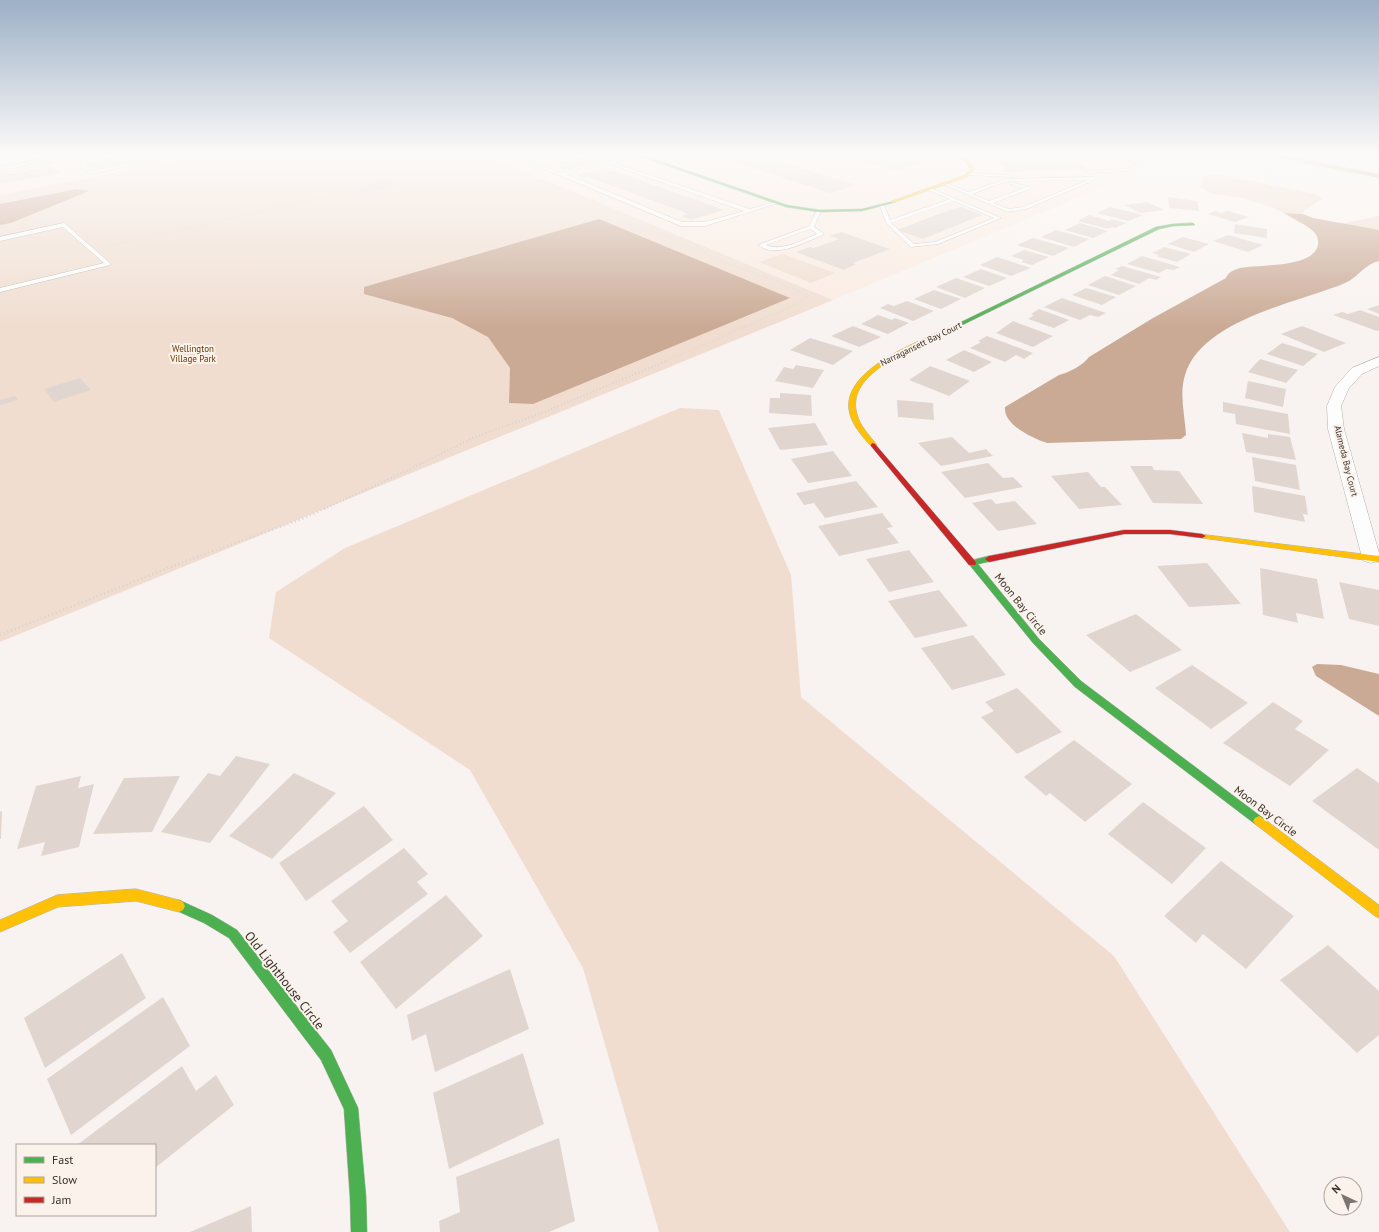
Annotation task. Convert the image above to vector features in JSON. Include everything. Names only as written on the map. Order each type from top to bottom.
[{"type":"street","name":"Narragansett Bay Court","points":[[972,563],[862,433],[854,420],[851,408],[852,396],[856,386],[865,374],[879,364],[1151,232],[1173,225],[1193,224]]},
{"type":"street","name":"Alameda Bay Court","points":[[1375,558],[1336,429],[1334,406],[1342,387],[1357,371],[1379,361]]},
{"type":"street","name":"Moon Bay Circle","points":[[1375,558],[1170,532],[1124,532],[972,563],[1028,632],[1052,659],[1078,684],[1379,912]]},
{"type":"street","name":"Old Lighthouse Circle","points":[[0,926],[57,901],[136,895],[177,905],[208,919],[233,934],[326,1055],[351,1108],[358,1197],[359,1232]]},
{"type":"lane","points":[[653,212],[681,224],[705,224],[745,212]]},
{"type":"lane","points":[[811,227],[821,234],[779,249],[766,248],[761,245],[811,227],[818,212]]},
{"type":"lane","points":[[884,212],[888,222],[913,246],[936,243],[998,218],[986,212]]},
{"type":"lane","points":[[888,222],[916,212]]},
{"type":"lane","points":[[0,239],[64,225],[108,264],[0,290]]},
{"type":"path","points":[[91,250],[258,212]]},
{"type":"path","points":[[0,635],[186,561],[304,518],[396,476],[473,438],[611,385],[784,310],[809,296],[790,286],[724,262],[687,243],[667,235],[626,225],[616,217],[619,212]]},
{"type":"shaded area","points":[[0,212],[37,212],[11,223],[0,225]]},
{"type":"shaded area","points":[[623,212],[1042,212],[833,300]]},
{"type":"shaded area","points":[[1284,213],[1303,214],[1313,218],[1379,230],[1379,261],[1371,264],[1347,282],[1246,319],[1208,342],[1194,357],[1183,382],[1182,398],[1186,435],[1181,439],[1047,443],[1020,430],[1009,420],[1005,407],[1059,375],[1076,368],[1089,357],[1153,318],[1226,278],[1228,274],[1240,268],[1284,264],[1307,258],[1314,252],[1318,244],[1316,235],[1306,226]]},
{"type":"shaded area","points":[[599,219],[790,298],[533,404],[509,403],[510,368],[488,337],[452,318],[364,294],[364,287]]},
{"type":"shaded area","points":[[1317,664],[1341,665],[1379,674],[1379,716],[1316,676],[1312,667]]},
{"type":"green space","name":"Wellington Village Park","points":[[0,212],[623,212],[833,300],[0,642]]},
{"type":"green space","points":[[1283,212],[1304,212],[1303,214]]},
{"type":"green space","points":[[1379,216],[1379,230],[1340,224]]},
{"type":"green space","points":[[783,254],[835,273],[811,283],[759,262]]},
{"type":"green space","points":[[680,408],[719,410],[791,575],[801,697],[1114,956],[1290,1232],[659,1232],[583,968],[470,770],[269,638],[276,592],[345,548]]},
{"type":"building","points":[[685,212],[716,212],[691,220],[682,216],[689,214]]},
{"type":"building","points":[[943,212],[975,212],[982,215],[923,239],[897,230]]},
{"type":"building","points":[[1133,212],[1143,215],[1128,221],[1097,213]]},
{"type":"building","points":[[1212,212],[1233,212],[1249,217],[1235,222],[1208,214]]},
{"type":"building","points":[[1089,215],[1109,221],[1112,219],[1126,223],[1115,228],[1112,227],[1108,229],[1078,221]]},
{"type":"building","points":[[1080,223],[1108,231],[1093,238],[1065,230]]},
{"type":"building","points":[[1235,224],[1267,229],[1267,238],[1234,233]]},
{"type":"building","points":[[1056,230],[1089,239],[1074,247],[1041,237]]},
{"type":"building","points":[[841,232],[890,249],[853,263],[856,264],[844,270],[796,252],[810,247],[814,248],[839,239],[830,236]]},
{"type":"building","points":[[1228,235],[1263,245],[1248,252],[1213,241]]},
{"type":"building","points":[[1183,237],[1209,244],[1194,252],[1168,244]]},
{"type":"building","points":[[1033,238],[1069,248],[1053,256],[1017,245]]},
{"type":"building","points":[[1164,247],[1191,254],[1177,262],[1156,256],[1159,255],[1152,253]]},
{"type":"building","points":[[1024,250],[1049,257],[1032,265],[1021,262],[1024,260],[1011,256]]},
{"type":"building","points":[[1142,256],[1180,267],[1174,270],[1167,269],[1159,273],[1127,264]]},
{"type":"building","points":[[997,257],[1031,268],[1011,276],[980,265]]},
{"type":"building","points":[[1122,266],[1161,277],[1156,280],[1149,278],[1139,284],[1111,275],[1119,270],[1115,269]]},
{"type":"building","points":[[981,269],[1007,278],[989,286],[963,277]]},
{"type":"building","points":[[1105,276],[1136,286],[1119,295],[1088,285]]},
{"type":"building","points":[[956,278],[985,288],[965,298],[936,287]]},
{"type":"building","points":[[1086,288],[1116,297],[1102,305],[1072,295]]},
{"type":"building","points":[[934,290],[961,299],[941,309],[914,299]]},
{"type":"building","points":[[1062,298],[1106,313],[1098,317],[1090,315],[1080,320],[1044,307]]},
{"type":"building","points":[[907,301],[934,311],[913,321],[880,308],[888,304],[894,306]]},
{"type":"building","points":[[1379,305],[1379,314],[1367,309]]},
{"type":"building","points":[[1039,309],[1069,320],[1054,328],[1028,319],[1034,315],[1031,314]]},
{"type":"building","points":[[1360,310],[1379,317],[1379,330],[1377,331],[1333,315],[1342,312],[1348,314]]},
{"type":"building","points":[[878,315],[892,320],[895,318],[909,323],[888,334],[861,324]]},
{"type":"building","points":[[1013,321],[1053,336],[1033,347],[996,333]]},
{"type":"building","points":[[853,326],[881,337],[859,347],[831,336]]},
{"type":"building","points":[[1302,326],[1346,343],[1324,352],[1281,334]]},
{"type":"building","points":[[987,336],[1033,353],[1024,359],[1016,355],[1005,362],[970,348],[981,342],[978,341]]},
{"type":"building","points":[[810,338],[853,351],[833,365],[790,350]]},
{"type":"building","points":[[1282,343],[1318,354],[1303,366],[1267,354]]},
{"type":"building","points":[[964,350],[992,362],[974,372],[946,360]]},
{"type":"building","points":[[1260,359],[1298,370],[1286,383],[1248,372]]},
{"type":"building","points":[[796,365],[824,370],[813,388],[775,381],[784,367],[793,369]]},
{"type":"building","points":[[930,366],[970,381],[949,396],[909,380]]},
{"type":"building","points":[[80,378],[91,390],[54,402],[44,389]]},
{"type":"building","points":[[1248,381],[1286,389],[1283,407],[1245,398]]},
{"type":"building","points":[[780,393],[811,395],[812,416],[769,413],[770,398],[780,398]]},
{"type":"building","points":[[15,396],[18,400],[0,405],[0,400]]},
{"type":"building","points":[[897,400],[933,403],[934,420],[898,417]]},
{"type":"building","points":[[1223,402],[1288,414],[1290,434],[1236,424],[1235,414],[1223,412]]},
{"type":"building","points":[[815,423],[828,445],[780,450],[768,428]]},
{"type":"building","points":[[1242,433],[1268,438],[1268,434],[1290,437],[1296,460],[1246,452]]},
{"type":"building","points":[[952,437],[969,453],[986,449],[993,456],[941,466],[918,443]]},
{"type":"building","points":[[833,451],[852,476],[808,483],[791,459]]},
{"type":"building","points":[[1252,457],[1296,465],[1300,490],[1255,481]]},
{"type":"building","points":[[988,463],[1003,478],[1013,477],[1023,487],[965,498],[941,472]]},
{"type":"building","points":[[1130,466],[1152,466],[1154,470],[1179,471],[1203,504],[1153,503]]},
{"type":"building","points":[[1088,472],[1101,487],[1105,487],[1122,505],[1079,509],[1051,476]]},
{"type":"building","points":[[856,481],[878,507],[825,518],[814,503],[804,505],[796,493]]},
{"type":"building","points":[[1252,486],[1305,496],[1308,515],[1303,514],[1305,522],[1254,512]]},
{"type":"building","points":[[991,499],[996,504],[1015,501],[1037,524],[998,531],[972,503]]},
{"type":"building","points":[[882,513],[893,527],[887,528],[899,543],[839,556],[818,526]]},
{"type":"building","points":[[909,550],[934,582],[889,592],[866,559]]},
{"type":"building","points":[[1207,563],[1241,604],[1189,607],[1157,566]]},
{"type":"building","points":[[1260,568],[1317,579],[1324,619],[1296,613],[1298,623],[1263,615]]},
{"type":"building","points":[[1339,582],[1379,590],[1379,626],[1349,619]]},
{"type":"building","points":[[939,590],[968,626],[915,638],[888,601]]},
{"type":"building","points":[[1136,614],[1182,650],[1130,672],[1086,635]]},
{"type":"building","points":[[973,635],[1006,675],[952,690],[921,648]]},
{"type":"building","points":[[1192,665],[1248,703],[1211,729],[1155,688]]},
{"type":"building","points":[[1017,688],[1062,732],[1017,754],[981,717],[994,711],[985,702]]},
{"type":"building","points":[[1273,702],[1303,721],[1295,729],[1329,750],[1290,786],[1223,743]]},
{"type":"building","points":[[1074,740],[1132,784],[1085,822],[1050,793],[1046,796],[1024,777]]},
{"type":"building","points":[[236,756],[270,764],[210,843],[161,832],[208,773],[220,776]]},
{"type":"building","points":[[1357,768],[1379,783],[1379,850],[1312,801]]},
{"type":"building","points":[[294,773],[336,793],[272,859],[229,836]]},
{"type":"building","points":[[81,776],[78,788],[94,784],[79,847],[41,856],[45,842],[17,849],[36,786]]},
{"type":"building","points":[[180,776],[152,832],[93,834],[124,778]]},
{"type":"building","points":[[1143,802],[1206,848],[1172,884],[1108,834]]},
{"type":"building","points":[[364,806],[393,840],[306,901],[279,863]]},
{"type":"building","points":[[2,811],[1,839],[0,839],[0,812]]},
{"type":"building","points":[[404,848],[428,874],[417,882],[428,894],[350,953],[333,932],[348,921],[331,901]]},
{"type":"building","points":[[1221,861],[1294,916],[1246,969],[1203,934],[1196,943],[1164,916]]},
{"type":"building","points":[[446,895],[483,936],[396,1009],[360,962]]},
{"type":"building","points":[[1328,945],[1379,991],[1379,1035],[1357,1053],[1280,980]]},
{"type":"building","points":[[122,953],[146,998],[45,1068],[24,1018]]},
{"type":"building","points":[[510,969],[529,1029],[435,1072],[426,1034],[412,1041],[407,1015]]},
{"type":"building","points":[[163,997],[190,1046],[71,1135],[47,1079]]},
{"type":"building","points":[[523,1053],[544,1124],[449,1169],[433,1093]]},
{"type":"building","points":[[182,1066],[196,1091],[216,1075],[234,1105],[156,1167],[156,1144],[78,1144]]},
{"type":"building","points":[[559,1138],[575,1221],[549,1232],[440,1232],[439,1221],[460,1212],[456,1177]]},
{"type":"building","points":[[251,1206],[252,1232],[190,1232]]},
{"type":"traffic: fast","points":[[952,328],[1158,228],[1173,225],[1193,224]]},
{"type":"traffic: fast","points":[[989,559],[972,563],[1036,641],[1078,684],[1259,821]]},
{"type":"traffic: fast","points":[[179,906],[208,919],[233,934],[326,1055],[351,1108],[358,1197],[359,1232]]},
{"type":"traffic: slow","points":[[873,445],[865,436],[853,414],[852,402],[855,389],[864,378],[892,357],[952,328]]},
{"type":"traffic: slow","points":[[1202,536],[1379,559]]},
{"type":"traffic: slow","points":[[1259,821],[1379,912]]},
{"type":"traffic: slow","points":[[0,926],[57,901],[136,895],[179,906]]},
{"type":"traffic: jam","points":[[873,445],[972,563]]},
{"type":"traffic: jam","points":[[989,559],[1124,532],[1170,532],[1202,536]]}]
